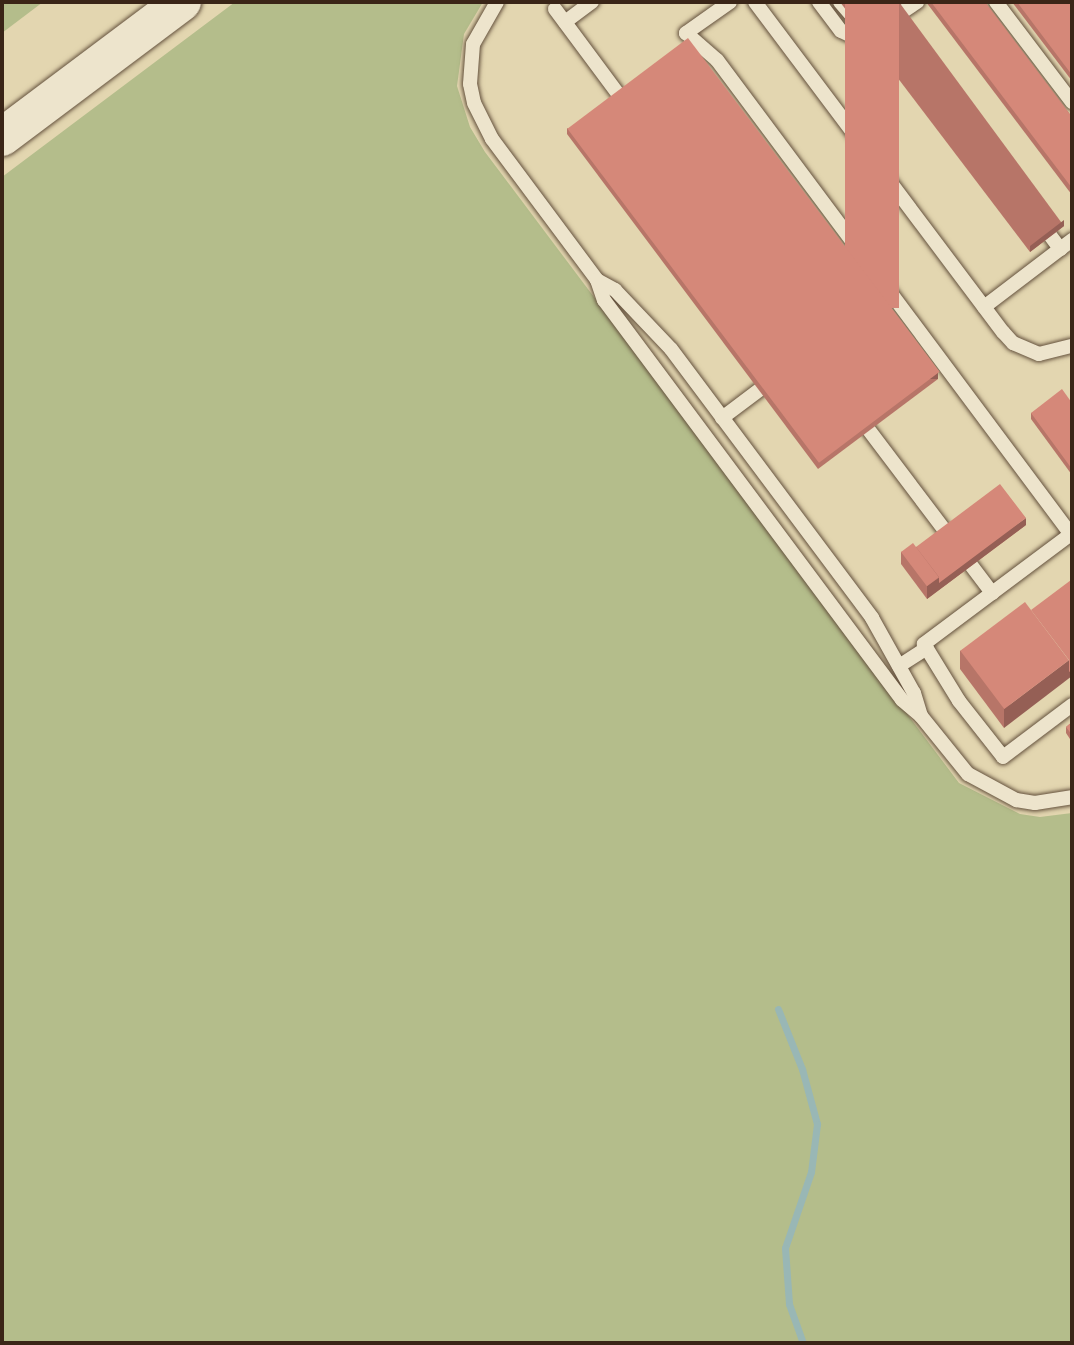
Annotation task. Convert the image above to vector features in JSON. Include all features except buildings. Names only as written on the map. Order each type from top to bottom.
[{"type":"main road","points":[[2,137],[182,2]]},
{"type":"lane","points":[[497,2],[473,44],[470,85],[474,103],[507,161],[597,280],[613,312],[902,700],[921,716],[968,774],[990,789],[1035,803],[1072,797]]},
{"type":"lane","points":[[565,22],[592,2]]},
{"type":"lane","points":[[730,2],[686,33],[718,60],[1071,535],[924,644],[959,701],[1003,757],[1072,705]]},
{"type":"lane","points":[[755,2],[1008,338],[1027,351],[1053,354],[1072,346]]},
{"type":"lane","points":[[819,2],[841,31],[860,40],[913,3]]},
{"type":"lane","points":[[840,2],[853,17],[863,20],[893,2]]},
{"type":"lane","points":[[996,2],[1072,103]]},
{"type":"lane","points":[[555,9],[638,120]]},
{"type":"lane","points":[[984,307],[1066,244],[1027,205]]},
{"type":"lane","points":[[597,280],[615,290],[671,349],[872,618],[899,666],[921,716]]},
{"type":"lane","points":[[722,418],[789,368]]},
{"type":"lane","points":[[853,407],[992,593]]},
{"type":"lane","points":[[899,666],[927,648]]},
{"type":"green space","points":[[2,2],[43,2],[2,33]]},
{"type":"green space","points":[[235,2],[483,2],[464,34],[457,86],[470,127],[485,152],[959,783],[1020,814],[1040,817],[1072,813],[1072,1343],[2,1343],[2,177]]},
{"type":"waterway","points":[[778,1009],[802,1069],[817,1124],[811,1172],[785,1248],[789,1304],[803,1343]]}]
